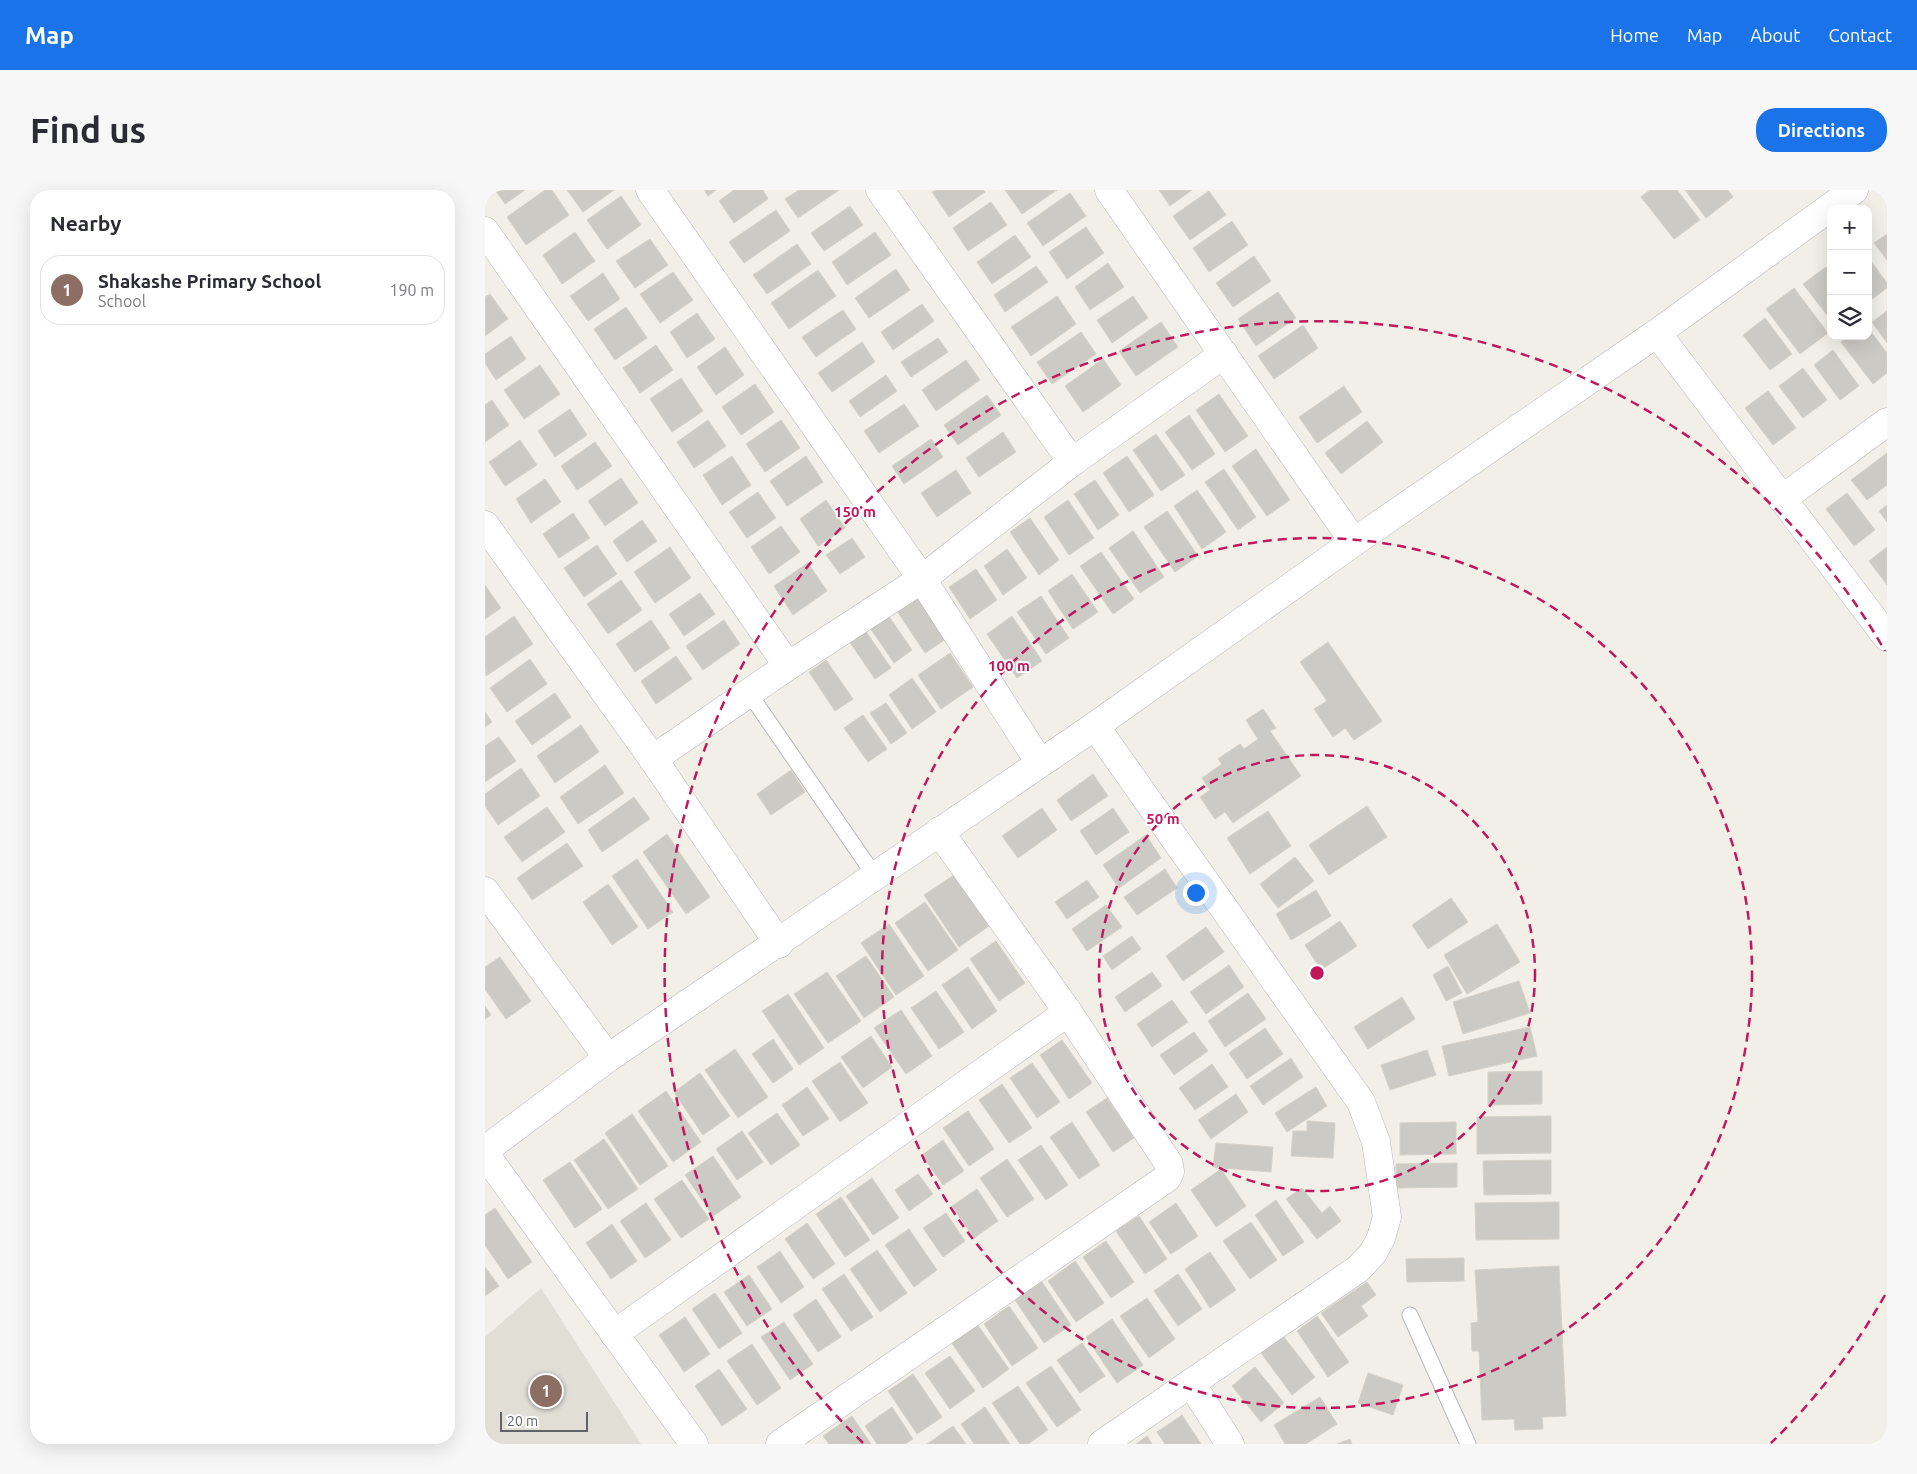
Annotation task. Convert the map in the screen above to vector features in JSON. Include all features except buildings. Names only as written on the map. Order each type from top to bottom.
[{"type":"street","points":[[650,190],[922,579],[1040,763]]},
{"type":"street","points":[[880,190],[1073,462]]},
{"type":"street","points":[[1109,190],[1354,542]]},
{"type":"street","points":[[485,1150],[608,1058],[779,944],[939,831],[1095,726],[1354,542],[1657,333],[1854,190]]},
{"type":"street","points":[[485,232],[788,666]]},
{"type":"street","points":[[1657,333],[1887,637]]},
{"type":"street","points":[[653,759],[788,666],[922,579],[1073,462],[1224,354]]},
{"type":"street","points":[[1782,499],[1887,422]]},
{"type":"street","points":[[485,525],[653,759],[779,944]]},
{"type":"street","points":[[1095,726],[1361,1102],[1376,1142],[1387,1216],[1381,1238],[1373,1253],[1358,1269],[1102,1444]]},
{"type":"street","points":[[779,1444],[1167,1178],[1170,1172],[1169,1164],[1068,1012],[939,831]]},
{"type":"street","points":[[485,891],[608,1058]]},
{"type":"street","points":[[614,1334],[1068,1012]]},
{"type":"street","points":[[485,1154],[694,1444]]},
{"type":"street","points":[[1191,1384],[1230,1444]]},
{"type":"lane","points":[[749,693],[875,876]]},
{"type":"lane","points":[[1410,1315],[1468,1444]]},
{"type":"shaded area","points":[[541,1288],[641,1444],[485,1444],[485,1337]]},
{"type":"place","name":"Shakashe Primary School","points":[[546,1391]]}]
